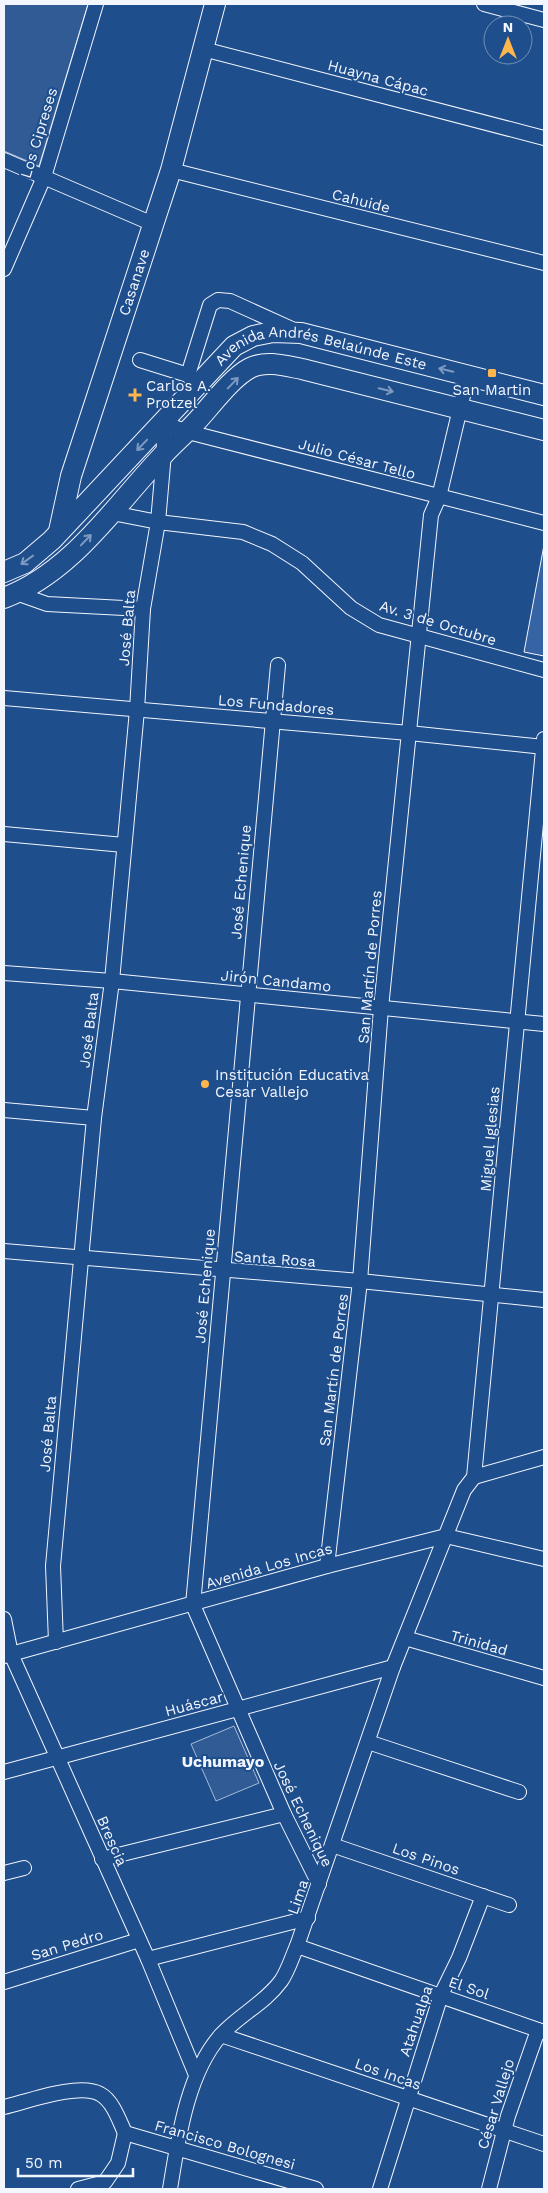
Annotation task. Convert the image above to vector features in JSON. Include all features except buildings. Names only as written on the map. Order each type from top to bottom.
[{"type":"street","name":"Los Cipreses","points":[[4,269],[44,177],[96,4]]},
{"type":"street","name":"Casanave","points":[[67,558],[61,550],[58,541],[71,476],[171,170],[215,4]]},
{"type":"street","points":[[484,4],[544,20]]},
{"type":"street","name":"Huayna Cápac","points":[[203,48],[544,138]]},
{"type":"street","points":[[4,160],[153,224]]},
{"type":"street","name":"Cahuide","points":[[171,170],[544,264]]},
{"type":"street","points":[[140,360],[192,379],[210,305],[218,300],[230,301],[301,333]]},
{"type":"street","name":"Avenida Andrés Belaúnde Este","points":[[4,572],[25,563],[59,532],[163,423],[192,379],[234,346],[252,336],[273,332],[301,333],[544,395]]},
{"type":"street","name":"Avenida Andrés Belaúnde Este","points":[[10,595],[47,575],[67,558],[112,513],[164,453],[188,432],[236,379],[249,368],[262,364],[302,369],[544,430]]},
{"type":"street","name":"San Martín de Porres","points":[[327,1566],[360,1281],[381,1008],[431,515],[439,497],[468,375]]},
{"type":"street","name":"Julio César Tello","points":[[163,423],[188,432],[544,523]]},
{"type":"street","name":"José Balta","points":[[56,1642],[52,1566],[94,1118],[112,981],[138,710],[144,609],[158,522],[164,453],[163,423]]},
{"type":"street","name":"Av. 3 de Octubre","points":[[112,513],[158,522],[244,532],[272,544],[302,563],[351,608],[379,625],[544,670]]},
{"type":"street","points":[[10,595],[46,604],[144,609]]},
{"type":"street","name":"José Echenique","points":[[278,664],[193,1605],[284,1814],[319,1884]]},
{"type":"street","name":"Los Fundadores","points":[[4,698],[544,745]]},
{"type":"street","name":"Miguel Iglesias","points":[[446,1536],[464,1490],[474,1477],[544,745]]},
{"type":"street","points":[[4,834],[124,845]]},
{"type":"street","name":"Jirón Candamo","points":[[4,973],[112,981],[544,1024]]},
{"type":"street","points":[[4,1110],[94,1118]]},
{"type":"street","name":"Santa Rosa","points":[[4,1251],[81,1256],[222,1271],[360,1281],[544,1300]]},
{"type":"street","points":[[474,1477],[544,1457]]},
{"type":"street","name":"Avenida Los Incas","points":[[7,1655],[193,1605],[327,1566],[446,1536],[544,1560]]},
{"type":"street","name":"Lima","points":[[170,2189],[176,2148],[196,2075],[221,2035],[258,2004],[281,1981],[297,1946],[393,1667],[446,1536]]},
{"type":"street","name":"Brescia","points":[[4,1619],[7,1655],[148,1959],[196,2075]]},
{"type":"street","name":"Trinidad","points":[[405,1638],[544,1678]]},
{"type":"street","name":"Huáscar","points":[[4,1772],[393,1667]]},
{"type":"street","points":[[368,1742],[519,1792]]},
{"type":"street","points":[[102,1859],[284,1814]]},
{"type":"street","name":"Los Pinos","points":[[332,1845],[509,1905]]},
{"type":"street","points":[[4,1873],[24,1868]]},
{"type":"street","name":"Atahualpa","points":[[380,2189],[441,1995],[459,1958],[483,1896]]},
{"type":"street","points":[[148,1959],[308,1918]]},
{"type":"street","name":"San Pedro","points":[[4,1982],[139,1940]]},
{"type":"street","name":"El Sol","points":[[297,1946],[541,2031]]},
{"type":"street","name":"César Vallejo","points":[[489,2189],[505,2129],[541,2031]]},
{"type":"street","name":"Los Incas","points":[[221,2035],[505,2129],[544,2144]]},
{"type":"street","points":[[4,2107],[73,2091],[88,2090],[100,2094],[110,2103],[125,2133],[118,2163],[105,2182],[78,2189]]},
{"type":"street","name":"Francisco Bolognesi","points":[[125,2133],[176,2148],[277,2183],[316,2189]]},
{"type":"shaded area","points":[[4,4],[88,4],[39,166],[4,151]]},
{"type":"shaded area","points":[[234,1726],[259,1783],[216,1801],[191,1744]]},
{"type":"place","name":"San Martin","points":[[492,373]]},
{"type":"place","name":"Carlos A. Protzel","points":[[135,395]]},
{"type":"place","name":"Institución Educativa Cesar Vallejo","points":[[205,1084]]},
{"type":"district","name":"Uchumayo","points":[[223,1761]]}]
